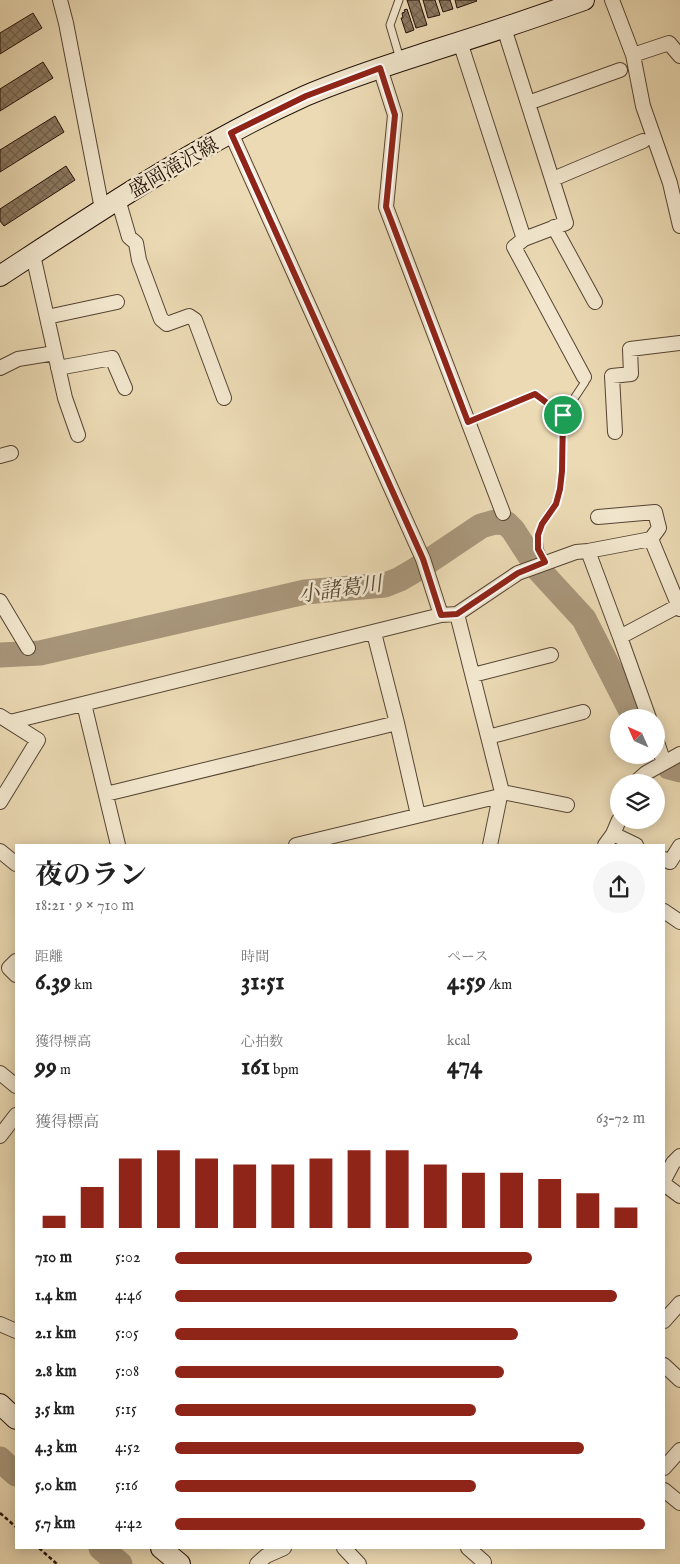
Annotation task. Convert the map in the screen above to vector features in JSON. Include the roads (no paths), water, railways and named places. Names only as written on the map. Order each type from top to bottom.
[{"type":"main road","name":"盛岡滝沢線","points":[[0,276],[175,164],[231,133],[306,96],[400,61],[584,0]]},
{"type":"main road","points":[[0,1404],[15,1417]]},
{"type":"main road","points":[[162,1549],[180,1564]]},
{"type":"street","points":[[60,0],[110,204],[129,237],[136,243],[139,260],[160,319],[167,324],[189,316],[194,320],[224,398]]},
{"type":"street","points":[[612,0],[633,55],[643,106],[675,181],[680,226]]},
{"type":"street","points":[[504,28],[566,223],[524,239],[514,248],[584,377]]},
{"type":"street","points":[[460,42],[524,239]]},
{"type":"street","points":[[633,55],[669,43],[680,56]]},
{"type":"street","points":[[380,68],[395,115],[386,207],[503,513]]},
{"type":"street","points":[[528,103],[620,70]]},
{"type":"street","points":[[231,133],[426,565],[441,615]]},
{"type":"street","points":[[553,179],[643,141]]},
{"type":"street","points":[[554,228],[595,302]]},
{"type":"street","points":[[33,255],[65,398],[78,435]]},
{"type":"street","points":[[47,317],[116,302]]},
{"type":"street","points":[[615,432],[612,376],[632,374],[630,349],[680,343]]},
{"type":"street","points":[[0,368],[18,359],[55,353]]},
{"type":"street","points":[[58,368],[112,358],[125,388]]},
{"type":"street","points":[[5,719],[84,704],[441,615],[457,614],[518,573],[576,552],[651,539],[660,528],[655,512],[598,518]]},
{"type":"street","points":[[620,637],[679,607],[651,539]]},
{"type":"street","points":[[588,551],[646,709]]},
{"type":"street","points":[[0,601],[28,648]]},
{"type":"street","points":[[457,614],[501,794],[490,844]]},
{"type":"street","points":[[374,633],[418,815]]},
{"type":"street","points":[[472,675],[551,655]]},
{"type":"street","points":[[84,704],[118,844]]},
{"type":"street","points":[[488,737],[583,712]]},
{"type":"street","points":[[0,802],[38,740],[5,719]]},
{"type":"street","points":[[106,794],[397,723]]},
{"type":"street","points":[[665,762],[680,754]]},
{"type":"street","points":[[645,774],[661,764]]},
{"type":"street","points":[[304,844],[328,841],[501,794],[567,805]]},
{"type":"street","points":[[609,839],[632,844]]},
{"type":"street","points":[[665,860],[670,862],[680,846]]},
{"type":"street","points":[[0,851],[15,863]]},
{"type":"street","points":[[665,912],[680,922]]},
{"type":"street","points":[[15,962],[9,968],[15,974]]},
{"type":"street","points":[[0,1073],[15,1085]]},
{"type":"street","points":[[0,1136],[15,1115]]},
{"type":"street","points":[[665,1180],[673,1163],[680,1156]]},
{"type":"street","points":[[665,1183],[680,1196]]},
{"type":"street","points":[[665,1320],[680,1303]]},
{"type":"street","points":[[0,1324],[15,1331]]},
{"type":"street","points":[[665,1366],[680,1380]]},
{"type":"street","points":[[665,1467],[680,1450]]},
{"type":"street","points":[[665,1491],[680,1503]]},
{"type":"street","points":[[257,1564],[266,1556],[282,1549]]},
{"type":"street","points":[[345,1549],[359,1564]]},
{"type":"street","points":[[469,1549],[484,1562]]},
{"type":"lane","points":[[399,0],[390,25],[400,61]]},
{"type":"lane","points":[[541,564],[538,535],[542,524],[556,504],[560,489],[563,415],[585,382],[584,377]]},
{"type":"lane","points":[[468,422],[535,394],[563,415]]},
{"type":"waterway","name":"小諸葛川","points":[[0,655],[40,653],[305,592],[385,585],[417,569],[481,526],[495,522],[506,523],[513,530],[539,570],[584,619],[630,709]]},
{"type":"waterway","name":"小諸葛川","points":[[669,767],[680,770]]},
{"type":"waterway","points":[[0,1459],[15,1473]]},
{"type":"waterway","points":[[102,1549],[120,1564]]}]
